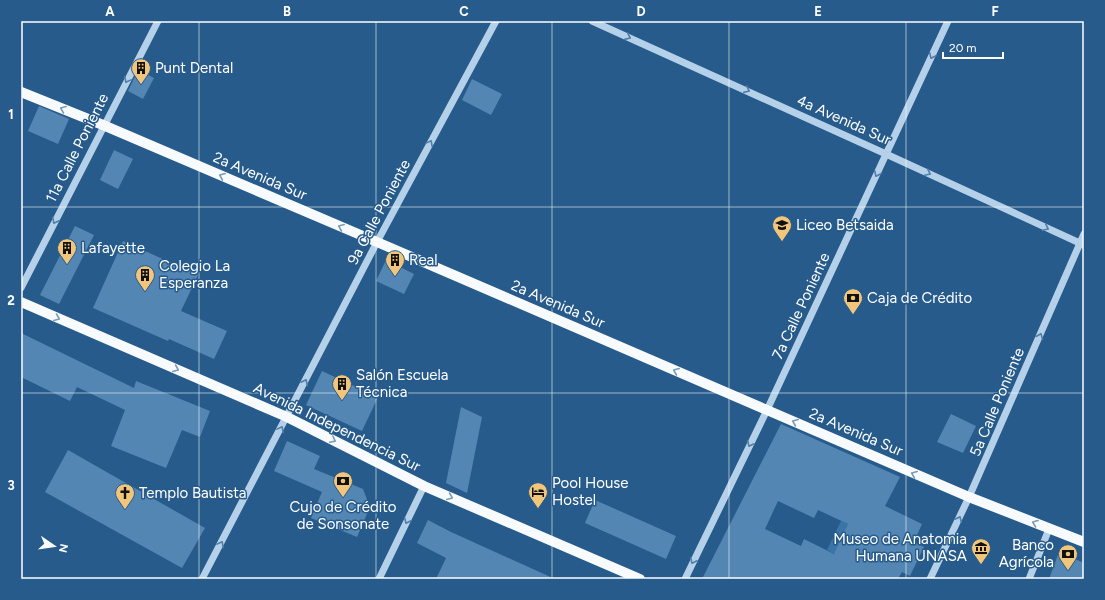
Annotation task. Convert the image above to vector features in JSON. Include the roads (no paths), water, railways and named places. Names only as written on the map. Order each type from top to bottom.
[{"type":"main road","name":"2a Avenida Sur","points":[[21,92],[377,242],[970,497],[1084,542]]},
{"type":"main road","name":"Avenida Independencia Sur","points":[[21,302],[287,417],[424,486],[640,579]]},
{"type":"street","name":"11a Calle Poniente","points":[[21,288],[158,21]]},
{"type":"street","name":"9a Calle Poniente","points":[[202,579],[377,242],[496,21]]},
{"type":"street","name":"4a Avenida Sur","points":[[592,21],[1082,244]]},
{"type":"street","name":"7a Calle Poniente","points":[[684,579],[767,410],[948,21]]},
{"type":"street","name":"5a Calle Poniente","points":[[930,579],[970,497],[1082,244],[1084,234]]},
{"type":"street","points":[[379,579],[424,486]]},
{"type":"street","points":[[1029,579],[1049,529]]},
{"type":"place","name":"Punt Dental","points":[[141,85]]},
{"type":"place","name":"Liceo Betsaida","points":[[782,242]]},
{"type":"place","name":"Lafayette","points":[[67,265]]},
{"type":"place","name":"Real","points":[[395,277]]},
{"type":"place","name":"Colegio La Esperanza","points":[[145,292]]},
{"type":"place","name":"Caja de Crédito","points":[[853,315]]},
{"type":"place","name":"Salón Escuela Técnica","points":[[342,401]]},
{"type":"place","name":"Cujo de Crédito de Sonsonate","points":[[343,498]]},
{"type":"place","name":"Pool House Hostel","points":[[538,509]]},
{"type":"place","name":"Templo Bautista","points":[[125,510]]},
{"type":"place","name":"Museo de Anatomia Humana UNASA","points":[[981,565]]},
{"type":"place","name":"Banco Agrícola","points":[[1068,571]]}]
